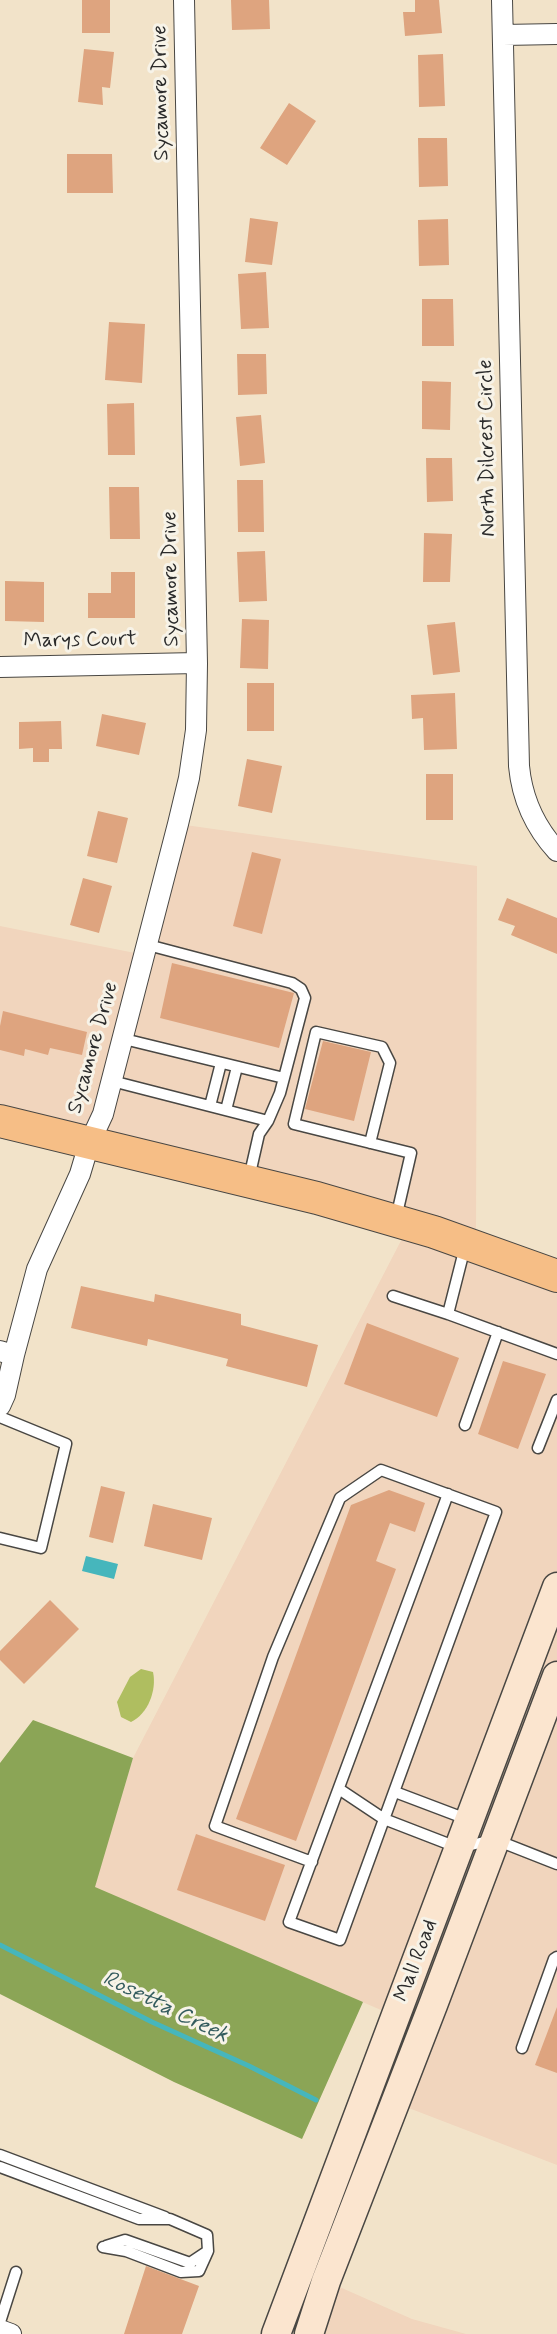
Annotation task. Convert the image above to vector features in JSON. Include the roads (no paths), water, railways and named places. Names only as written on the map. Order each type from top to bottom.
[{"type":"main road","points":[[0,1122],[317,1198],[395,1221],[557,1276]]},
{"type":"main road","name":"Mall Road","points":[[309,2334],[482,1830],[557,1587]]},
{"type":"main road","name":"Mall Road","points":[[276,2334],[459,1848],[482,1830],[557,1676]]},
{"type":"street","name":"Sycamore Drive","points":[[0,1406],[5,1395],[7,1353],[38,1269],[80,1174],[89,1144],[103,1114],[124,1040],[189,778],[196,730],[197,663],[184,0]]},
{"type":"street","name":"North Dilcrest Circle","points":[[502,0],[519,766],[526,802],[545,838],[557,851]]},
{"type":"street","points":[[503,35],[557,34]]},
{"type":"street","name":"Marys Court","points":[[0,667],[197,663]]},
{"type":"street","points":[[0,2330],[11,2334]]},
{"type":"lane","points":[[148,945],[292,983],[301,989],[305,998],[280,1093],[268,1121],[259,1134],[248,1181]]},
{"type":"lane","points":[[370,1143],[390,1063],[382,1047],[316,1032],[294,1124],[370,1143],[411,1153],[395,1221]]},
{"type":"lane","points":[[124,1040],[284,1078]]},
{"type":"lane","points":[[210,1106],[221,1063]]},
{"type":"lane","points":[[226,1110],[237,1067]]},
{"type":"lane","points":[[112,1081],[268,1121]]},
{"type":"lane","points":[[448,1314],[465,1244]]},
{"type":"lane","points":[[393,1296],[557,1354]]},
{"type":"lane","points":[[465,1425],[498,1332]]},
{"type":"lane","points":[[538,1448],[557,1400]]},
{"type":"lane","points":[[0,1417],[66,1444],[41,1548],[0,1538]]},
{"type":"lane","points":[[312,1862],[215,1826],[273,1657],[340,1498],[381,1470],[448,1494],[496,1512],[340,1940],[289,1922],[312,1862],[448,1494]]},
{"type":"lane","points":[[339,1789],[384,1819],[459,1848]]},
{"type":"lane","points":[[395,1792],[557,1864]]},
{"type":"lane","points":[[522,2048],[554,1959],[557,1957]]},
{"type":"lane","points":[[0,2155],[207,2235],[208,2251],[199,2271],[181,2272],[126,2251],[103,2247]]},
{"type":"lane","points":[[0,2167],[139,2219],[170,2219]]},
{"type":"lane","points":[[0,2322],[16,2272]]},
{"type":"water","points":[[86,1556],[118,1564],[114,1579],[82,1571]]},
{"type":"waterway","name":"Rosetta Creek","points":[[0,1945],[152,2022],[249,2066],[316,2100]]}]
